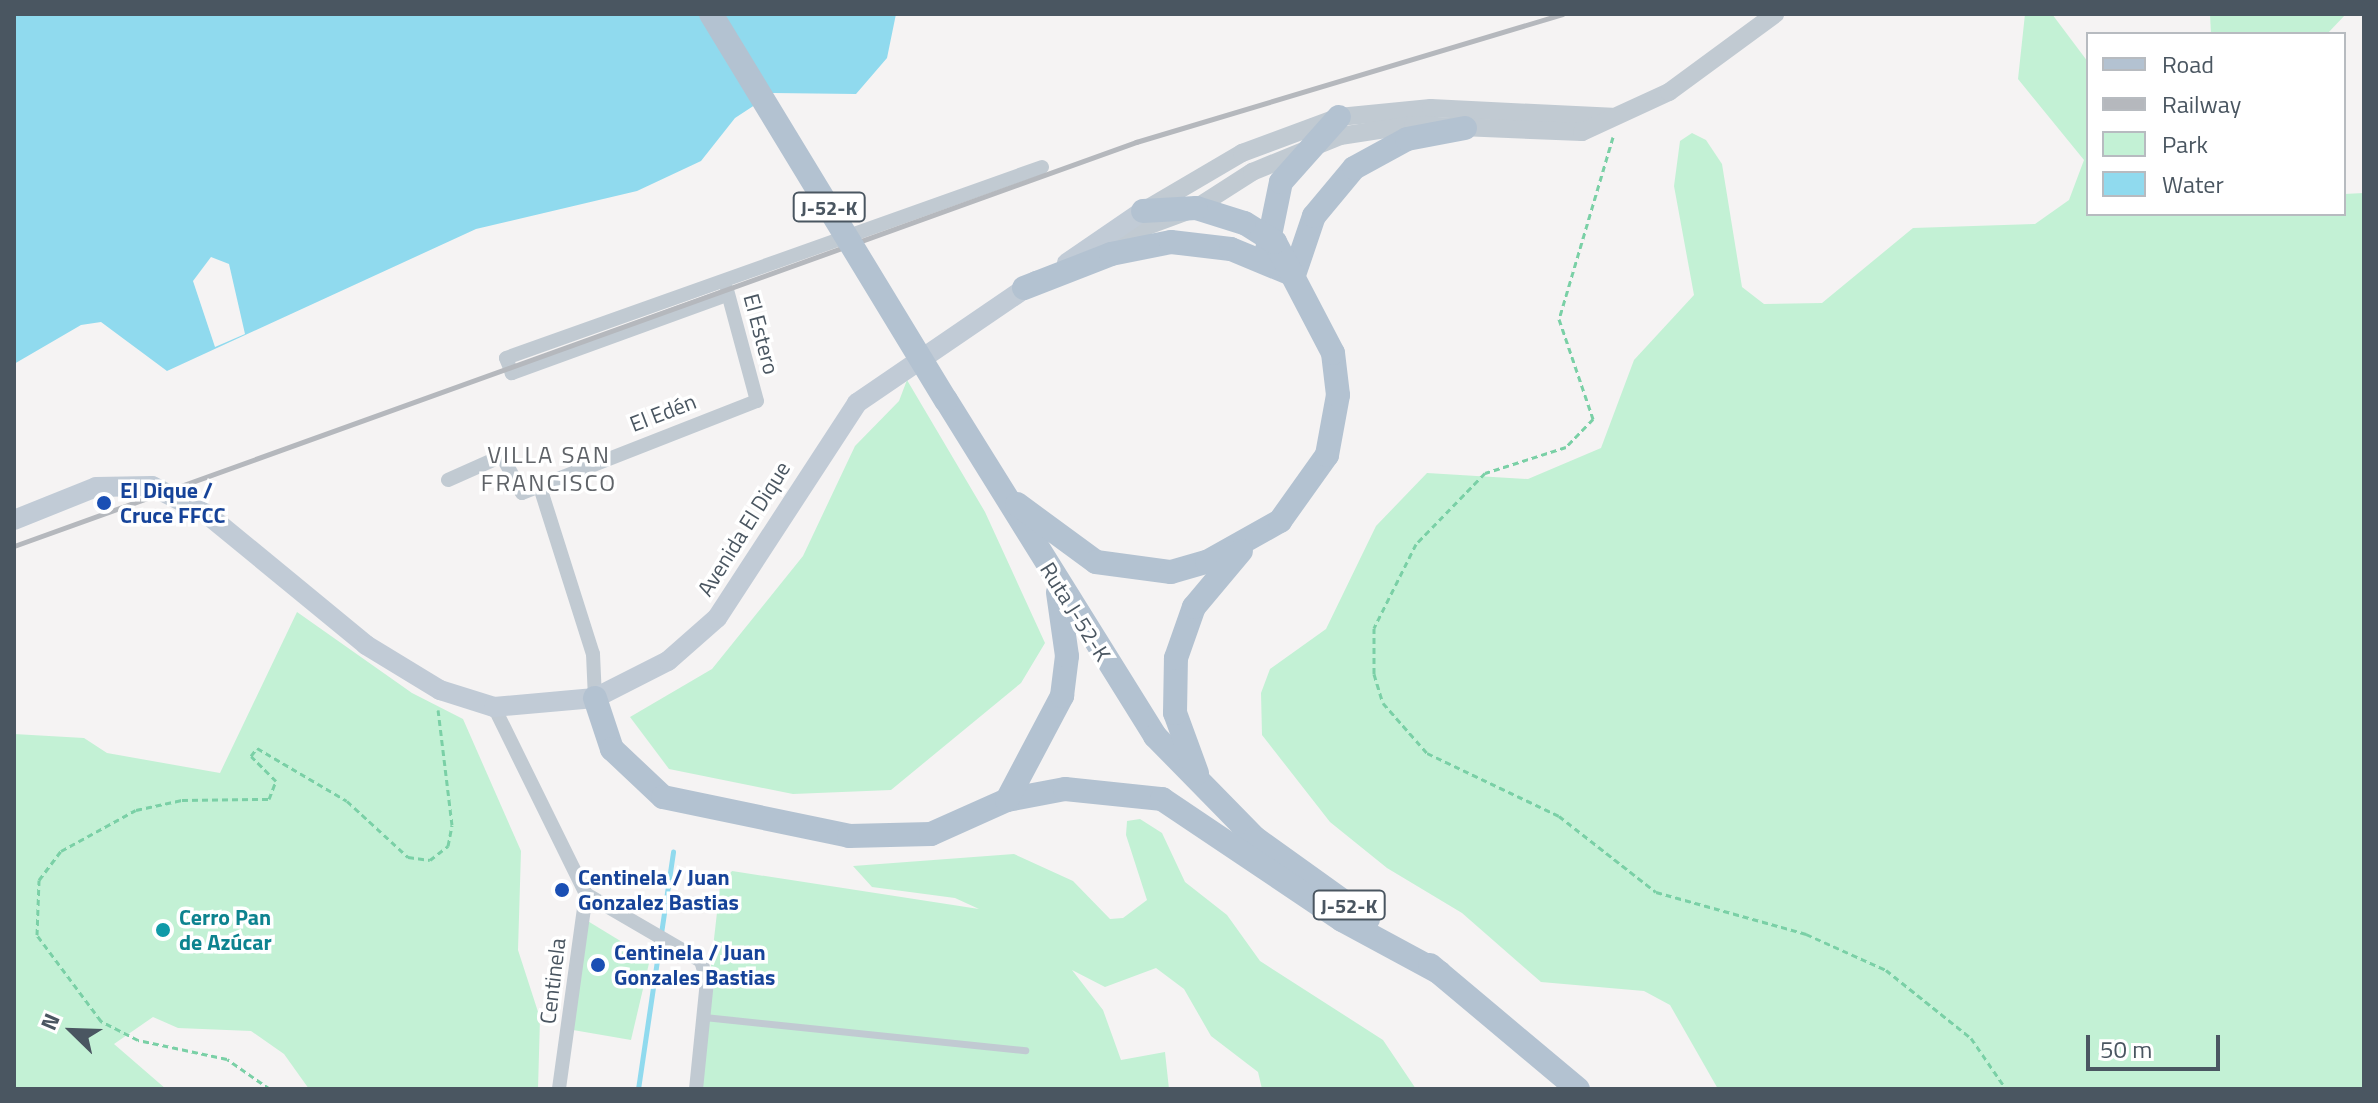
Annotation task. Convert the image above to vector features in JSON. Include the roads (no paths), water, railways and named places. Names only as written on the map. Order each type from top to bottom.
[{"type":"main road","name":"Ruta J-52-K","points":[[711,14],[1002,493],[1155,736],[1206,794],[1440,973],[1578,1089]]},
{"type":"main road","points":[[1268,264],[1267,234],[1281,182],[1304,148],[1339,117]]},
{"type":"main road","points":[[1294,275],[1314,216],[1354,168],[1407,139],[1465,128]]},
{"type":"main road","points":[[1143,211],[1196,208],[1267,234],[1294,275],[1333,353],[1337,416],[1307,491],[1251,541],[1204,592],[1176,658],[1177,722],[1206,794]]},
{"type":"main road","name":"Avenida El Dique","points":[[14,520],[112,483],[171,493],[396,668],[440,690],[494,707],[595,698],[668,661],[717,618],[857,403],[1024,288],[1101,243],[1143,211]]},
{"type":"main road","points":[[1024,288],[1151,243],[1211,244],[1294,275]]},
{"type":"main road","points":[[1002,493],[1082,555],[1133,572],[1190,568],[1251,541]]},
{"type":"main road","points":[[1007,800],[1062,696],[1066,637],[1055,579]]},
{"type":"main road","points":[[595,698],[622,763],[680,804],[878,838],[931,834],[1007,800],[1089,787],[1162,799],[1342,920],[1440,973]]},
{"type":"street","points":[[1101,243],[1196,208],[1304,148],[1376,128],[1582,132],[1623,117],[1704,69],[1775,14]]},
{"type":"street","points":[[1143,211],[1254,148],[1339,117],[1431,108],[1623,117]]},
{"type":"street","points":[[724,296],[512,373],[506,358],[1042,167]]},
{"type":"street","name":"El Estero","points":[[725,280],[724,296],[757,401]]},
{"type":"street","name":"El Edén","points":[[539,484],[757,401]]},
{"type":"street","points":[[448,480],[502,456],[522,493],[539,484],[593,654],[595,698]]},
{"type":"street","points":[[494,707],[586,894],[695,955],[706,974],[696,1089]]},
{"type":"street","name":"Centinela","points":[[559,1089],[586,894]]},
{"type":"lane","points":[[704,1017],[1025,1050]]},
{"type":"water","points":[[14,14],[896,14],[887,58],[856,94],[773,93],[735,118],[701,161],[637,191],[476,229],[167,371],[101,322],[81,325],[14,364]]},
{"type":"waterway","points":[[638,1089],[673,852]]},
{"type":"railway","points":[[14,546],[1136,142],[1562,14]]},
{"type":"place","name":"El Dique / Cruce FFCC","points":[[104,503]]},
{"type":"place","name":"Centinela / Juan Gonzalez Bastias","points":[[562,890]]},
{"type":"place","name":"Cerro Pan de Azúcar","points":[[163,930]]},
{"type":"place","name":"Centinela / Juan Gonzales Bastias","points":[[598,965]]},
{"type":"district","name":"VILLA SAN FRANCISCO","points":[[549,469]]}]
